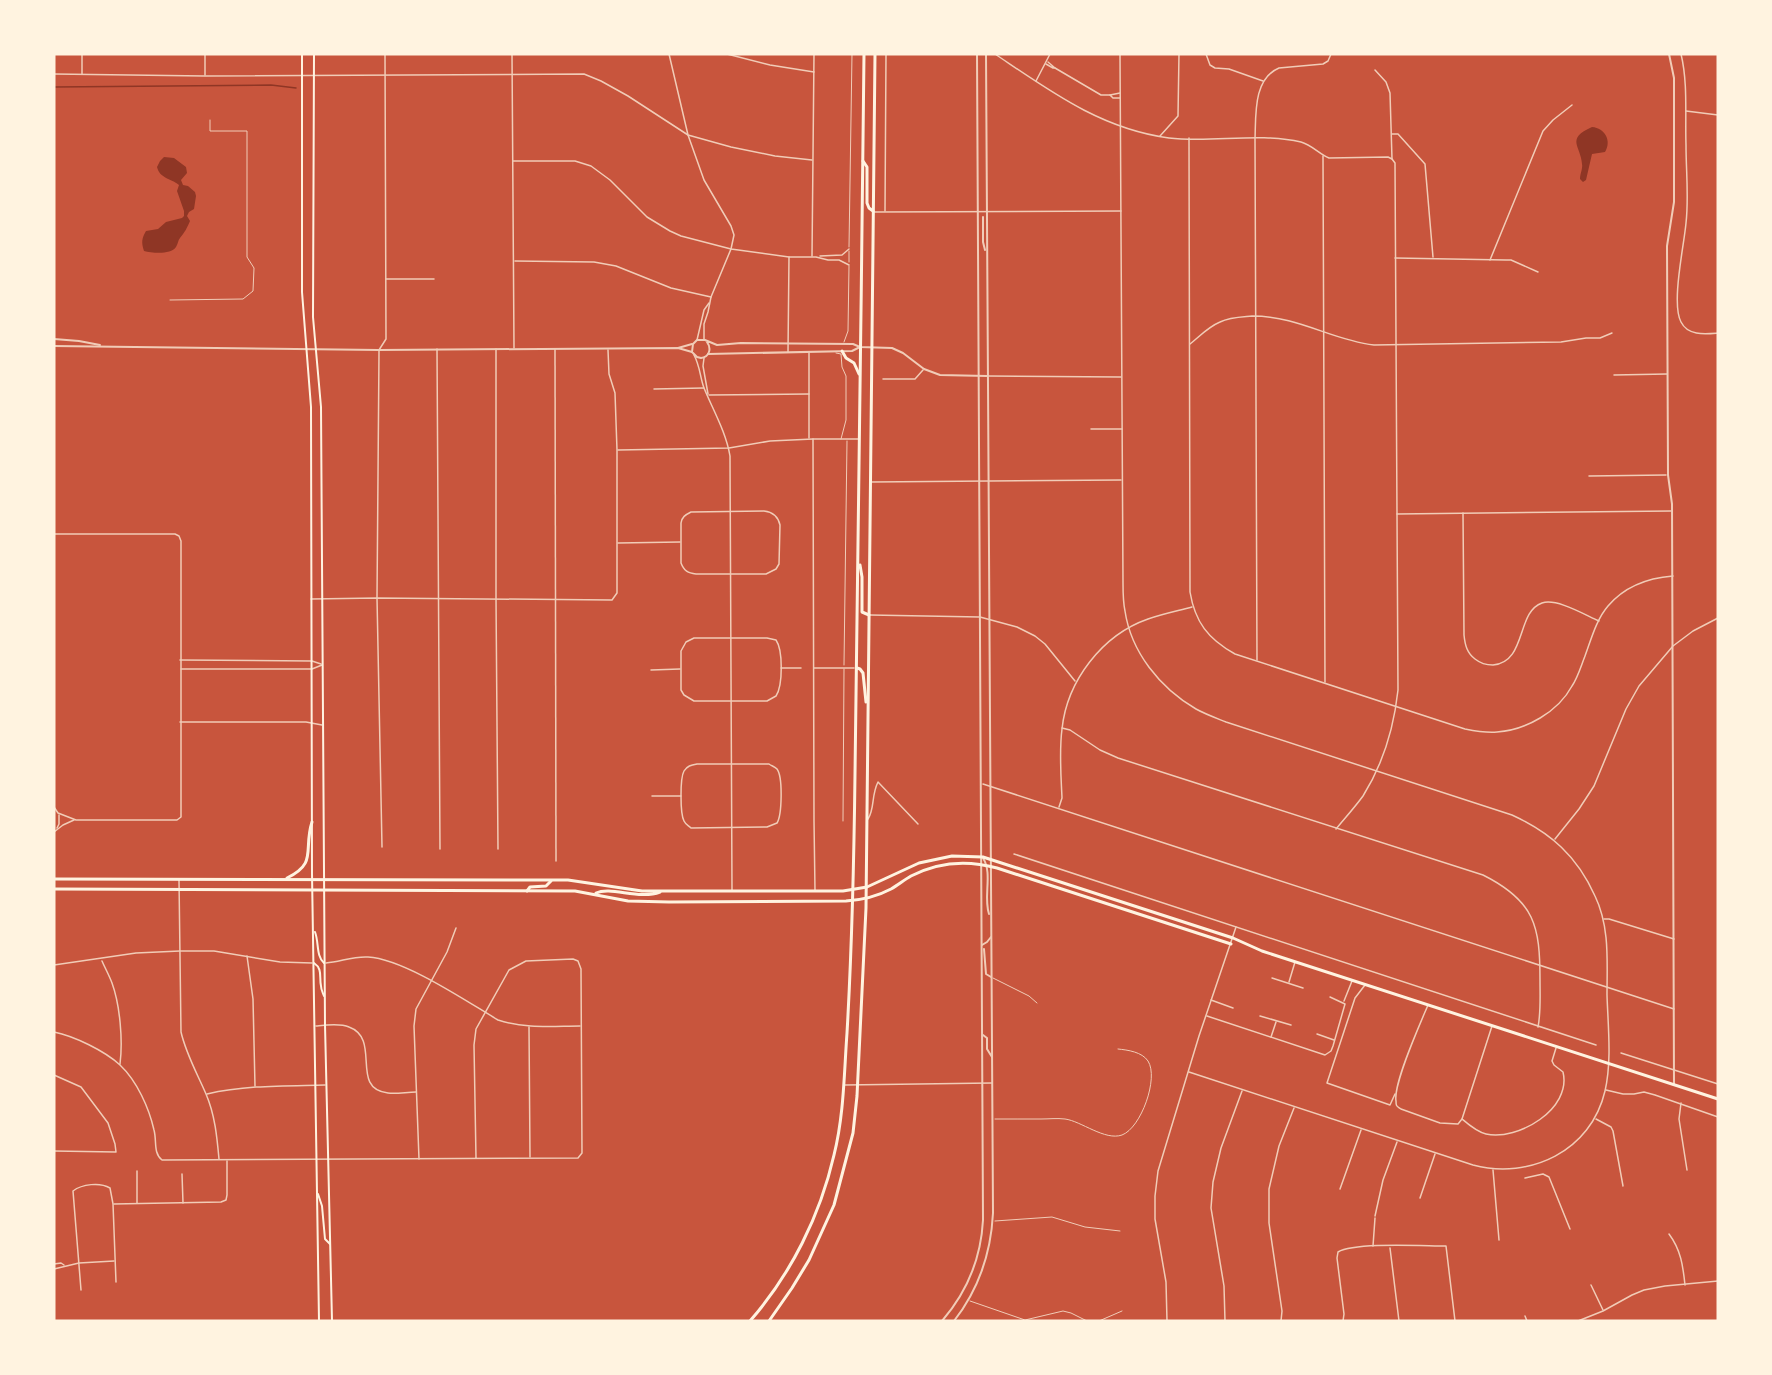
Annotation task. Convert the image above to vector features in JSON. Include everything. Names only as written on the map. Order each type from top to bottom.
[{"type":"main road","points":[[302,54],[302,292],[310,407],[312,880],[319,1321]]},
{"type":"main road","points":[[314,54],[313,317],[321,407],[325,1025],[332,1321]]},
{"type":"main road","points":[[750,1321],[781,1281],[797,1253],[820,1201],[837,1142],[842,1114],[854,901],[864,54]]},
{"type":"main road","points":[[769,1321],[809,1260],[834,1205],[853,1133],[858,1084],[867,887],[875,54]]},
{"type":"main road","points":[[862,160],[867,167],[867,203],[873,212]]},
{"type":"main road","points":[[842,351],[846,358],[854,363],[860,375]]},
{"type":"main road","points":[[858,560],[862,577],[862,612],[869,615]]},
{"type":"main road","points":[[857,668],[863,673],[868,710]]},
{"type":"main road","points":[[284,879],[300,871],[306,862],[308,834],[312,822]]},
{"type":"main road","points":[[54,879],[552,880],[662,892],[844,891],[867,887],[919,863],[952,856],[982,857],[1718,1100]]},
{"type":"main road","points":[[54,890],[575,891],[628,901],[854,901],[883,893],[910,877],[938,866],[968,863],[986,865],[1231,944]]},
{"type":"main road","points":[[527,891],[530,887],[546,886],[552,880]]},
{"type":"main road","points":[[595,894],[600,891],[639,895],[662,892]]},
{"type":"main road","points":[[314,930],[318,941],[319,957],[325,963]]},
{"type":"main road","points":[[314,963],[320,970],[325,1002]]},
{"type":"main road","points":[[317,1191],[322,1206],[324,1239],[331,1245]]},
{"type":"street","points":[[82,54],[82,75]]},
{"type":"street","points":[[205,54],[205,76]]},
{"type":"street","points":[[382,847],[377,598],[379,350],[386,339],[385,54]]},
{"type":"street","points":[[512,54],[514,349]]},
{"type":"street","points":[[669,54],[687,135],[704,180],[731,226],[734,236],[711,297],[704,324],[706,341],[710,350],[708,354]]},
{"type":"street","points":[[728,54],[770,65],[814,72]]},
{"type":"street","points":[[812,257],[814,54]]},
{"type":"street","points":[[885,212],[886,54]]},
{"type":"street","points":[[954,1321],[968,1301],[984,1267],[993,1221],[991,922],[987,906],[986,865],[982,857],[977,54]]},
{"type":"street","points":[[942,1321],[965,1289],[973,1272],[981,1242],[983,1220],[982,946],[986,865],[991,859],[986,54]]},
{"type":"street","points":[[994,54],[1075,107],[1121,128],[1159,136],[1283,140],[1303,143],[1329,158],[1388,157],[1392,159]]},
{"type":"street","points":[[1036,82],[1050,54]]},
{"type":"street","points":[[1120,54],[1123,583],[1129,628],[1147,665],[1160,682],[1178,697],[1197,710],[1226,722],[1512,815],[1533,824],[1554,839],[1582,872],[1596,897],[1603,919],[1607,948],[1609,1063],[1605,1090],[1594,1118],[1582,1136],[1563,1152],[1531,1167],[1492,1170],[1473,1166],[1189,1072]]},
{"type":"street","points":[[1159,136],[1178,116],[1179,54]]},
{"type":"street","points":[[1206,54],[1210,65],[1215,68],[1229,69],[1264,81]]},
{"type":"street","points":[[1257,662],[1256,139],[1258,100],[1264,81],[1274,70],[1323,64],[1328,61],[1331,54]]},
{"type":"street","points":[[1669,54],[1674,78],[1674,202],[1666,246],[1668,475],[1672,511],[1674,1085]]},
{"type":"street","points":[[1681,54],[1685,78],[1687,221],[1679,271],[1679,315],[1684,326],[1691,332],[1718,333]]},
{"type":"street","points":[[1046,63],[1101,95],[1121,93]]},
{"type":"street","points":[[1336,829],[1362,797],[1376,771],[1389,738],[1398,690],[1395,163],[1392,159],[1390,93],[1386,82],[1375,70]]},
{"type":"street","points":[[54,74],[205,76],[584,74],[628,96],[687,135],[775,156],[812,160]]},
{"type":"street","points":[[1110,95],[1113,98],[1121,98]]},
{"type":"street","points":[[1490,260],[1543,131],[1552,120],[1572,105]]},
{"type":"street","points":[[1685,111],[1718,116]]},
{"type":"street","points":[[1391,134],[1398,134],[1425,164],[1433,258]]},
{"type":"street","points":[[1189,138],[1190,592],[1200,624],[1210,637],[1235,654],[1257,662],[1465,729],[1480,732],[1504,731],[1530,724],[1560,703],[1572,688],[1607,607],[1627,589],[1641,582],[1657,577],[1672,576]]},
{"type":"street","points":[[1323,156],[1325,683]]},
{"type":"street","points":[[513,161],[574,161],[591,166],[610,180],[647,217],[681,236],[731,249],[789,257],[842,255],[849,249]]},
{"type":"street","points":[[873,212],[1121,211]]},
{"type":"street","points":[[983,217],[983,242],[987,255]]},
{"type":"street","points":[[788,352],[789,257]]},
{"type":"street","points":[[816,257],[839,260],[849,265]]},
{"type":"street","points":[[1395,258],[1511,260],[1538,272]]},
{"type":"street","points":[[514,261],[594,262],[616,266],[671,288],[711,297]]},
{"type":"street","points":[[385,279],[434,279]]},
{"type":"street","points":[[979,294],[983,296],[987,293]]},
{"type":"street","points":[[979,305],[983,301],[987,305]]},
{"type":"street","points":[[54,346],[379,350],[678,348],[693,344],[697,340],[704,310],[710,302]]},
{"type":"street","points":[[1189,344],[1221,321],[1256,316],[1287,319],[1359,343],[1395,345],[1561,342],[1600,338],[1612,333]]},
{"type":"street","points":[[54,339],[103,346]]},
{"type":"street","points":[[697,340],[717,345],[853,344],[860,347],[892,348],[903,353],[924,369],[940,375],[1122,377]]},
{"type":"street","points":[[693,344],[693,353],[699,366],[704,388],[729,448],[732,891]]},
{"type":"street","points":[[678,348],[700,358],[708,354],[853,351],[860,347]]},
{"type":"street","points":[[436,349],[440,849]]},
{"type":"street","points":[[496,349],[498,849]]},
{"type":"street","points":[[555,349],[556,861]]},
{"type":"street","points":[[311,599],[612,600],[617,593],[617,450],[615,393],[609,374],[608,349]]},
{"type":"street","points":[[809,352],[809,439]]},
{"type":"street","points":[[704,357],[703,366],[708,395]]},
{"type":"street","points":[[883,379],[915,379],[924,369]]},
{"type":"street","points":[[1614,375],[1668,374]]},
{"type":"street","points":[[654,388],[704,388]]},
{"type":"street","points":[[708,395],[809,394]]},
{"type":"street","points":[[1091,429],[1122,429]]},
{"type":"street","points":[[813,439],[816,891]]},
{"type":"street","points":[[617,450],[729,448],[770,441],[860,439]]},
{"type":"street","points":[[1589,476],[1668,475]]},
{"type":"street","points":[[871,482],[1122,480]]},
{"type":"street","points":[[1396,514],[1672,511]]},
{"type":"street","points":[[691,512],[770,512],[778,519],[780,525],[779,564],[776,569],[766,574],[686,572],[681,563],[681,542],[682,518],[691,512]]},
{"type":"street","points":[[1464,513],[1464,635],[1465,644],[1473,658],[1480,663],[1494,664],[1509,658],[1529,615],[1541,603],[1556,603],[1599,621]]},
{"type":"street","points":[[54,534],[175,534],[179,536],[181,542],[181,817],[177,820],[76,820],[58,813]]},
{"type":"street","points":[[618,543],[681,542]]},
{"type":"street","points":[[1059,808],[1062,798],[1062,728],[1077,681],[1087,665],[1103,647],[1129,628],[1146,620],[1193,607]]},
{"type":"street","points":[[869,615],[980,617],[1017,627],[1035,636],[1077,681]]},
{"type":"street","points":[[1554,839],[1579,809],[1594,786],[1632,696],[1652,668],[1672,646],[1693,631],[1718,618]]},
{"type":"street","points":[[731,638],[776,640],[780,648],[780,686],[776,696],[767,701],[694,701],[688,699],[681,690],[681,647],[689,639],[731,638]]},
{"type":"street","points":[[180,660],[312,661],[322,665]]},
{"type":"street","points":[[180,669],[312,669],[322,665]]},
{"type":"street","points":[[780,668],[801,668]]},
{"type":"street","points":[[813,668],[857,668]]},
{"type":"street","points":[[651,670],[681,669]]},
{"type":"street","points":[[180,722],[322,725]]},
{"type":"street","points":[[1062,728],[1070,730],[1100,750],[1118,758],[1484,875],[1500,884],[1515,894],[1526,908],[1539,942],[1538,1027]]},
{"type":"street","points":[[769,764],[778,770],[780,778],[781,815],[777,823],[768,827],[691,828],[684,820],[682,796],[682,777],[686,768],[692,765],[769,764]]},
{"type":"street","points":[[867,822],[872,813],[872,795],[878,782],[918,824]]},
{"type":"street","points":[[982,784],[1674,1009]]},
{"type":"street","points":[[652,796],[682,796]]},
{"type":"street","points":[[54,807],[60,819],[57,829]]},
{"type":"street","points":[[54,832],[76,820]]},
{"type":"street","points":[[1014,854],[1596,1045]]},
{"type":"street","points":[[179,878],[181,1032],[188,1054],[207,1095],[216,1127],[219,1160]]},
{"type":"street","points":[[1603,919],[1675,939]]},
{"type":"street","points":[[1167,1321],[1166,1282],[1155,1219],[1158,1171],[1236,927]]},
{"type":"street","points":[[419,1160],[414,1026],[416,1009],[447,952],[456,928]]},
{"type":"street","points":[[982,946],[991,937]]},
{"type":"street","points":[[982,946],[987,974],[991,977]]},
{"type":"street","points":[[54,965],[136,953],[180,951],[214,951],[280,962],[314,963]]},
{"type":"street","points":[[247,956],[254,999],[255,1086]]},
{"type":"street","points":[[325,963],[368,957],[399,964],[498,1020],[512,1025],[582,1026]]},
{"type":"street","points":[[102,959],[113,984],[118,1007],[120,1065]]},
{"type":"street","points":[[54,1032],[63,1033],[89,1045],[120,1065],[147,1109],[154,1129],[158,1157],[162,1160],[578,1158],[582,1153],[581,969],[578,961],[573,959],[526,960],[509,970],[476,1029],[474,1045],[476,1158]]},
{"type":"street","points":[[1288,983],[1295,962]]},
{"type":"street","points":[[1272,978],[1304,988]]},
{"type":"street","points":[[1206,1016],[1325,1054],[1331,1051],[1352,980]]},
{"type":"street","points":[[1365,985],[1355,998],[1327,1083],[1390,1105],[1428,1005]]},
{"type":"street","points":[[1330,997],[1344,1002]]},
{"type":"street","points":[[1212,1000],[1233,1008]]},
{"type":"street","points":[[1260,1016],[1291,1025]]},
{"type":"street","points":[[1271,1038],[1276,1021]]},
{"type":"street","points":[[315,1026],[348,1026],[361,1033],[365,1043],[366,1071],[374,1087],[386,1093],[416,1092]]},
{"type":"street","points":[[529,1026],[530,1158]]},
{"type":"street","points":[[1396,1094],[1396,1104],[1401,1109],[1451,1125],[1458,1124],[1462,1119],[1492,1026]]},
{"type":"street","points":[[1317,1034],[1335,1040]]},
{"type":"street","points":[[983,1035],[987,1038],[987,1049],[992,1057]]},
{"type":"street","points":[[1462,1119],[1482,1134],[1494,1136],[1529,1127],[1539,1120],[1560,1098],[1564,1085],[1563,1072],[1552,1061],[1557,1047]]},
{"type":"street","points":[[1621,1053],[1718,1084]]},
{"type":"street","points":[[54,1075],[81,1087],[108,1123],[116,1152],[54,1151]]},
{"type":"street","points":[[844,1085],[992,1083]]},
{"type":"street","points":[[207,1095],[255,1086],[326,1085]]},
{"type":"street","points":[[1225,1321],[1224,1286],[1211,1208],[1221,1148],[1242,1090]]},
{"type":"street","points":[[1605,1090],[1634,1094],[1644,1092],[1718,1117]]},
{"type":"street","points":[[1681,1103],[1679,1119],[1687,1170]]},
{"type":"street","points":[[1281,1321],[1282,1311],[1269,1223],[1269,1189],[1279,1146],[1294,1107]]},
{"type":"street","points":[[1594,1118],[1611,1127],[1613,1131],[1623,1186]]},
{"type":"street","points":[[1340,1189],[1362,1129]]},
{"type":"street","points":[[1373,1246],[1375,1217],[1383,1180],[1397,1141]]},
{"type":"street","points":[[1420,1198],[1435,1153]]},
{"type":"street","points":[[113,1204],[221,1202],[226,1200],[227,1160]]},
{"type":"street","points":[[1492,1170],[1499,1240]]},
{"type":"street","points":[[136,1203],[137,1171]]},
{"type":"street","points":[[182,1173],[183,1203]]},
{"type":"street","points":[[1525,1179],[1543,1174],[1549,1177],[1570,1229]]},
{"type":"street","points":[[81,1290],[73,1191],[85,1185],[105,1185],[110,1188],[113,1204],[116,1282]]},
{"type":"street","points":[[1669,1234],[1681,1256],[1685,1286]]},
{"type":"street","points":[[1343,1321],[1338,1252],[1360,1246],[1446,1246],[1455,1321]]},
{"type":"street","points":[[1390,1246],[1400,1321]]},
{"type":"street","points":[[54,1269],[79,1263],[115,1261]]},
{"type":"street","points":[[54,1264],[61,1263],[64,1266]]},
{"type":"street","points":[[1578,1321],[1644,1290],[1718,1281]]},
{"type":"street","points":[[1591,1285],[1603,1311]]},
{"type":"street","points":[[1525,1316],[1527,1321]]},
{"type":"lane","points":[[843,344],[848,331],[852,54]]},
{"type":"lane","points":[[170,300],[243,298],[253,291],[254,268],[247,257],[247,131],[210,131],[210,120]]},
{"type":"lane","points":[[832,352],[842,354],[842,367],[846,376],[846,420],[841,439]]},
{"type":"lane","points":[[843,821],[847,439]]},
{"type":"lane","points":[[991,977],[999,979],[1037,1003]]},
{"type":"lane","points":[[993,1119],[1065,1119],[1114,1136],[1123,1134],[1135,1125],[1143,1111],[1151,1078],[1146,1058],[1133,1051],[1118,1049]]},
{"type":"lane","points":[[993,1221],[1052,1217],[1085,1227],[1120,1231]]},
{"type":"lane","points":[[968,1301],[1025,1320],[1063,1311],[1071,1312],[1087,1321]]},
{"type":"lane","points":[[1099,1321],[1122,1311]]},
{"type":"shaded area","points":[[1592,127],[1604,132],[1608,144],[1605,152],[1592,154],[1586,180],[1583,182],[1580,179],[1582,166],[1576,143],[1579,135]]},
{"type":"shaded area","points":[[164,157],[174,158],[186,167],[187,173],[181,180],[183,185],[195,192],[194,209],[187,216],[190,221],[174,250],[161,253],[147,252],[144,251],[142,243],[146,231],[158,229],[166,222],[184,216],[177,191],[179,185],[158,171],[157,167]]},
{"type":"waterway","points":[[54,87],[271,85],[296,88]]}]
